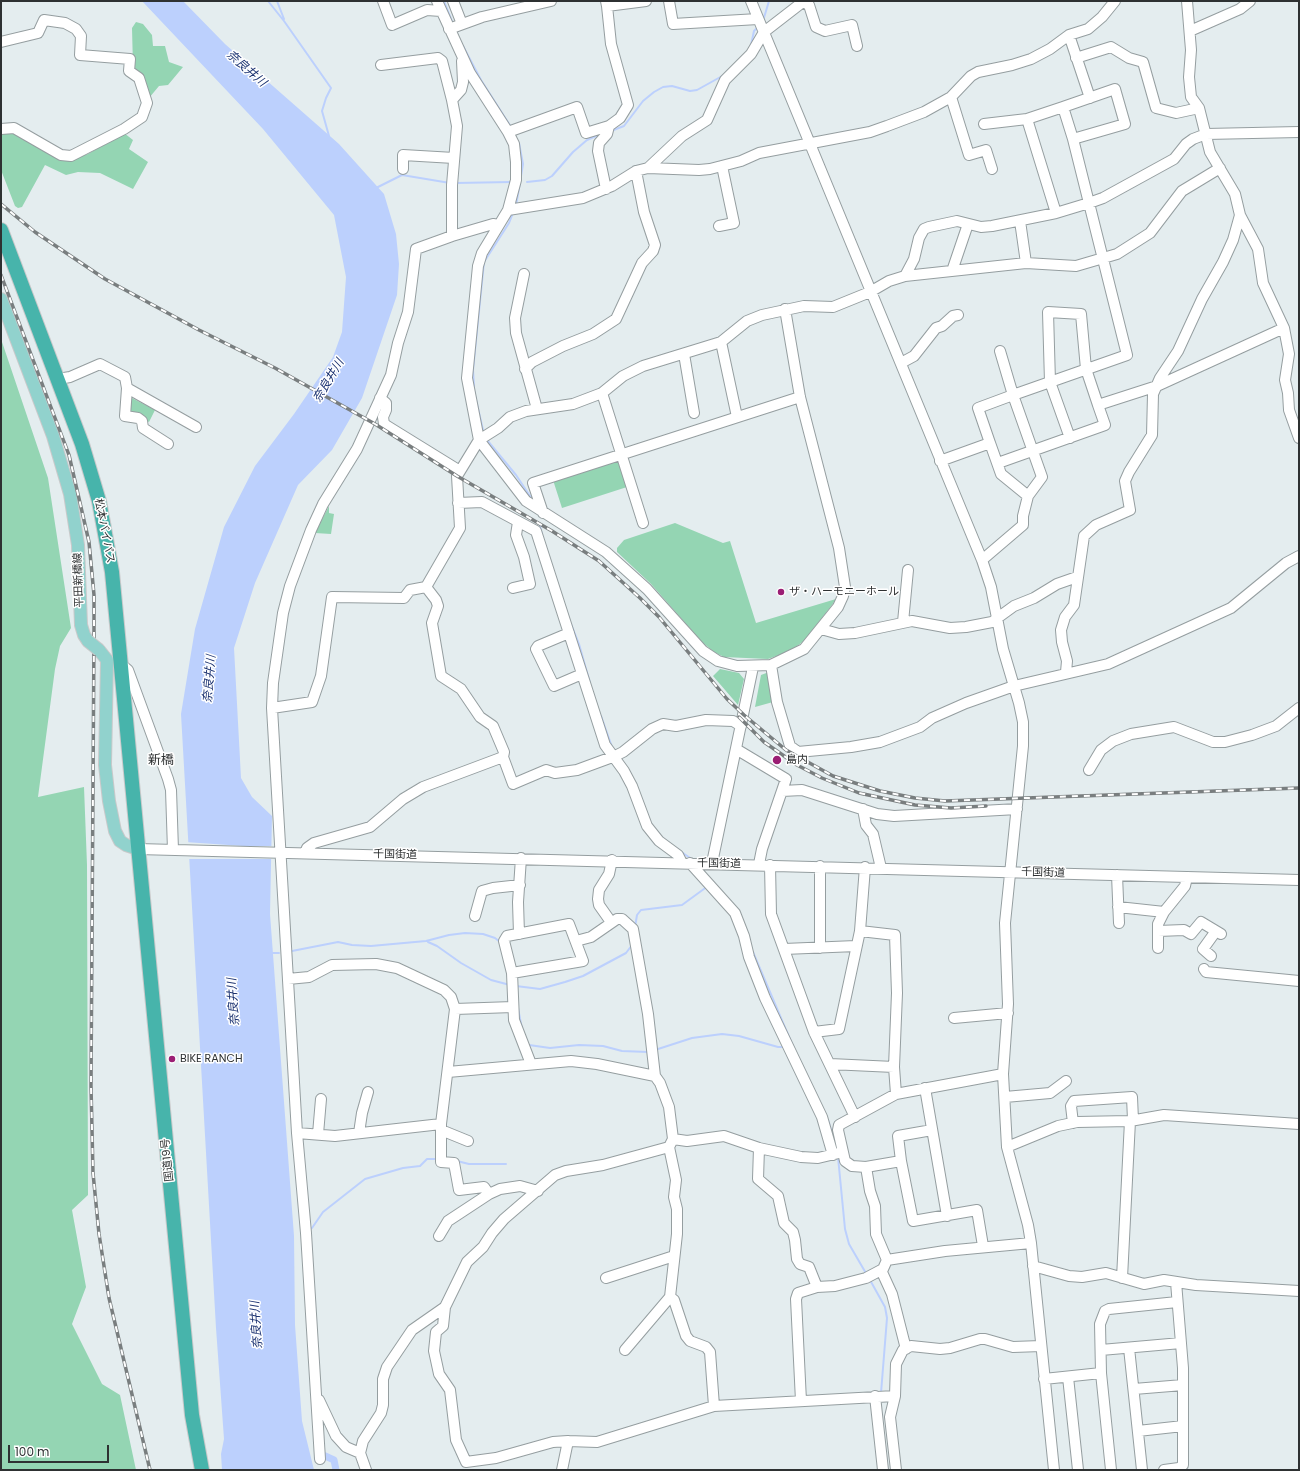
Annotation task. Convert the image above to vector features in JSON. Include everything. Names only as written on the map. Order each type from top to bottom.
[{"type":"highway","name":"松本バイパス","points":[[1,230],[82,444],[98,501],[112,572],[121,664],[130,690],[138,849]]},
{"type":"highway","name":"国道19号","points":[[138,849],[192,1415],[202,1470]]},
{"type":"main road","name":"平田新橋線","points":[[1,299],[53,436],[70,494],[78,545],[81,625],[84,635],[88,641],[99,650],[107,660],[105,765],[109,801],[115,831],[120,841],[126,845],[138,849]]},
{"type":"street","points":[[384,1],[392,25],[439,6],[455,27]]},
{"type":"street","points":[[452,100],[461,90],[463,82],[462,59],[455,27],[453,1]]},
{"type":"street","points":[[455,27],[482,17],[551,1]]},
{"type":"street","points":[[606,189],[598,151],[599,143],[608,130],[620,118],[628,105],[611,44],[607,4],[646,1]]},
{"type":"street","points":[[669,1],[673,24],[758,19]]},
{"type":"street","points":[[751,1],[776,65],[811,144],[870,292],[901,363],[982,560],[991,587],[1003,649],[1021,713],[1023,733],[1012,872],[1005,923],[1008,1013],[1003,1074],[1007,1147],[1028,1225],[1031,1243],[1054,1470]]},
{"type":"street","points":[[785,309],[800,397],[839,548],[845,587],[838,607],[804,649],[771,665],[753,667],[725,664],[711,657],[697,645],[647,589],[612,557],[526,501],[479,440],[468,387],[468,367],[478,266],[482,253],[499,225],[513,210],[583,198],[606,189],[636,171],[648,168],[699,170],[722,166],[759,154],[811,144],[887,126],[924,112],[951,97],[971,76],[978,72],[1032,59],[1050,49],[1069,35],[1088,29],[1102,17],[1115,1]]},
{"type":"street","points":[[1187,1],[1191,50],[1189,77],[1191,97],[1198,108],[1210,152],[1235,194],[1240,215],[1258,249],[1263,283],[1294,353],[1285,380],[1288,393],[1289,410],[1299,438]]},
{"type":"street","points":[[1190,31],[1240,8],[1250,1]]},
{"type":"street","points":[[648,168],[682,136],[707,120],[726,80],[751,54],[764,32],[803,2],[810,6],[816,27],[824,32],[852,25],[857,46]]},
{"type":"street","points":[[1,42],[38,33],[44,20],[65,23],[76,29],[81,36],[80,55],[130,59],[129,71],[139,78],[146,103],[142,116],[124,129],[71,156],[61,155],[14,128],[1,129]]},
{"type":"street","points":[[1069,35],[1090,98]]},
{"type":"street","points":[[1076,58],[1111,47],[1129,58],[1143,62],[1156,108],[1176,113],[1198,108]]},
{"type":"street","points":[[381,65],[438,58],[442,61],[457,126],[452,182],[452,236]]},
{"type":"street","points":[[462,59],[512,131],[516,162],[513,210]]},
{"type":"street","points":[[984,124],[1027,119],[1115,89],[1125,124],[1073,139]]},
{"type":"street","points":[[951,97],[969,155],[986,150],[992,169]]},
{"type":"street","points":[[512,131],[578,107],[586,133],[608,130]]},
{"type":"street","points":[[1028,496],[1001,474],[978,408],[1127,355],[1073,139],[1063,107]]},
{"type":"street","points":[[1027,119],[1056,213]]},
{"type":"street","points":[[905,276],[914,260],[919,238],[924,230],[957,221],[981,227],[1020,221],[1056,213],[1089,203],[1102,198],[1174,159],[1186,144],[1206,134],[1299,132]]},
{"type":"street","points":[[403,169],[403,155],[454,158]]},
{"type":"street","points":[[719,226],[734,222],[722,166]]},
{"type":"street","points":[[272,708],[312,702],[321,676],[332,597],[404,598],[410,590],[426,587],[458,534],[460,528],[457,476],[479,440],[498,428],[510,417],[526,411],[573,404],[602,393],[623,376],[643,366],[721,342],[747,321],[762,314],[804,306],[833,307],[870,292],[889,281],[905,276],[1026,263],[1076,266],[1117,254],[1150,233],[1182,191],[1220,168]]},
{"type":"street","points":[[525,369],[532,362],[563,346],[593,334],[616,319],[642,263],[652,252],[655,245],[644,212],[636,171]]},
{"type":"street","points":[[1066,672],[1067,660],[1062,642],[1062,630],[1065,617],[1074,605],[1084,536],[1096,525],[1130,510],[1125,481],[1152,435],[1152,405],[1156,386],[1178,351],[1202,299],[1223,262],[1233,240],[1240,215]]},
{"type":"street","points":[[1020,221],[1026,263]]},
{"type":"street","points":[[320,1459],[306,1233],[296,1133],[288,979],[277,853],[272,708],[273,683],[283,613],[290,586],[311,530],[323,504],[357,449],[391,375],[398,343],[408,312],[414,252],[419,246],[493,224],[499,225]]},
{"type":"street","points":[[952,271],[968,224]]},
{"type":"street","points":[[524,274],[515,318],[516,333],[525,369],[533,390],[537,410]]},
{"type":"street","points":[[998,463],[1070,438],[1105,425],[1086,369],[1081,314],[1048,312],[1050,382],[1070,438]]},
{"type":"street","points":[[901,363],[914,356],[936,328],[942,326],[953,316],[958,315]]},
{"type":"street","points":[[1098,405],[1156,386],[1284,328]]},
{"type":"street","points":[[721,342],[737,417]]},
{"type":"street","points":[[982,560],[1024,525],[1023,516],[1028,496],[1042,477],[1013,396],[1000,351]]},
{"type":"street","points":[[684,354],[694,413]]},
{"type":"street","points":[[58,379],[70,377],[100,364],[125,377],[125,416],[138,418],[142,422],[143,428],[168,444]]},
{"type":"street","points":[[126,388],[196,427]]},
{"type":"street","points":[[602,393],[643,523]]},
{"type":"street","points":[[543,513],[533,483],[800,397]]},
{"type":"street","points":[[380,398],[386,403],[383,417],[384,424],[460,471]]},
{"type":"street","points":[[940,461],[990,443]]},
{"type":"street","points":[[458,503],[482,502],[536,532],[605,745],[616,755],[632,786],[647,826],[659,841],[691,863],[734,913],[744,936],[749,957],[765,998],[838,1153],[847,1164],[866,1167],[901,1161]]},
{"type":"street","points":[[513,588],[530,584],[524,557],[516,535],[518,522]]},
{"type":"street","points":[[771,665],[777,702],[790,746],[798,752],[851,747],[880,742],[920,727],[932,718],[952,709],[1014,686],[1066,672],[1108,664],[1231,608],[1286,563],[1299,556]]},
{"type":"street","points":[[903,622],[908,570]]},
{"type":"street","points":[[821,629],[839,634],[855,633],[912,621],[950,628],[986,623],[997,618],[1014,606],[1034,598],[1056,584],[1077,576]]},
{"type":"street","points":[[426,587],[436,600],[438,606],[432,624],[441,676],[461,689],[480,718],[493,726],[504,752],[503,757],[513,784],[546,770],[555,773],[577,770],[616,755],[652,729],[663,724],[676,726],[706,720],[734,721],[741,726]]},
{"type":"street","points":[[569,633],[538,646],[536,649],[554,686],[582,674]]},
{"type":"street","points":[[712,863],[753,667]]},
{"type":"street","points":[[130,690],[169,783],[175,850]]},
{"type":"street","points":[[1089,770],[1101,750],[1113,741],[1131,734],[1174,727],[1214,742],[1225,742],[1252,735],[1276,726],[1299,708]]},
{"type":"street","points":[[736,749],[786,779],[762,849],[759,864]]},
{"type":"street","points":[[305,853],[307,848],[314,843],[370,827],[403,800],[423,787],[503,757]]},
{"type":"street","points":[[782,791],[802,790],[877,814],[894,816],[1017,809]]},
{"type":"street","points":[[863,809],[866,825],[873,834],[881,868]]},
{"type":"street","name":"千国街道","points":[[138,849],[612,860],[1299,880]]},
{"type":"street","points":[[520,934],[518,902],[521,858]]},
{"type":"street","points":[[611,922],[599,905],[598,899],[600,890],[609,874],[612,860]]},
{"type":"street","points":[[770,865],[771,914],[814,1032],[855,1117]]},
{"type":"street","points":[[820,866],[820,948]]},
{"type":"street","points":[[814,1032],[839,1029],[860,931],[865,867]]},
{"type":"street","points":[[1117,875],[1118,923]]},
{"type":"street","points":[[1158,948],[1158,924],[1164,912],[1185,886],[1187,877]]},
{"type":"street","points":[[475,916],[482,891],[493,888],[520,885]]},
{"type":"street","points":[[1118,907],[1164,912]]},
{"type":"street","points":[[576,941],[591,937],[617,919],[622,920],[629,925],[635,936],[648,1014],[655,1076],[660,1083],[669,1107],[671,1143],[676,1180],[674,1197],[677,1209],[677,1234],[670,1297],[625,1350]]},
{"type":"street","points":[[1158,931],[1184,930],[1191,934],[1201,922],[1218,932],[1203,949],[1211,956]]},
{"type":"street","points":[[512,973],[583,961],[569,924],[507,936],[504,941],[512,973],[514,1020],[531,1064]]},
{"type":"street","points":[[860,931],[895,935],[897,993],[894,1067],[896,1094]]},
{"type":"street","points":[[784,949],[856,946]]},
{"type":"street","points":[[288,979],[309,977],[332,965],[376,964],[397,968],[444,990],[451,997],[455,1009],[441,1127],[441,1162],[454,1163],[459,1190],[484,1187],[489,1194]]},
{"type":"street","points":[[1204,969],[1206,972],[1299,981]]},
{"type":"street","points":[[455,1009],[513,1007]]},
{"type":"street","points":[[954,1018],[1008,1013]]},
{"type":"street","points":[[448,1072],[571,1061],[655,1076]]},
{"type":"street","points":[[830,1064],[894,1067]]},
{"type":"street","points":[[838,1153],[839,1125],[896,1094],[1003,1074]]},
{"type":"street","points":[[1005,1097],[1050,1092],[1066,1082]]},
{"type":"street","points":[[925,1088],[947,1216]]},
{"type":"street","points":[[359,1133],[362,1113],[368,1092]]},
{"type":"street","points":[[1073,1123],[1071,1106],[1074,1101],[1132,1097],[1122,1278]]},
{"type":"street","points":[[318,1134],[322,1099]]},
{"type":"street","points":[[1007,1147],[1058,1126],[1073,1123],[1131,1120],[1164,1115],[1299,1124]]},
{"type":"street","points":[[296,1133],[335,1136],[441,1127],[468,1141]]},
{"type":"street","points":[[932,1130],[898,1136],[901,1161],[913,1221],[977,1210],[983,1246]]},
{"type":"street","points":[[838,1153],[818,1158],[801,1158],[758,1148],[724,1136],[671,1143],[603,1165],[566,1170],[555,1175],[504,1219],[483,1247],[467,1262],[445,1307],[443,1326],[436,1332],[434,1351],[439,1374],[450,1390],[456,1440],[466,1462],[496,1458],[553,1442],[597,1442],[714,1406],[893,1396]]},
{"type":"street","points":[[758,1148],[758,1179],[778,1196],[784,1222],[793,1232],[797,1259],[800,1264],[809,1267],[816,1287]]},
{"type":"street","points":[[866,1167],[875,1206],[876,1234],[887,1260]]},
{"type":"street","points":[[439,1236],[448,1221],[489,1194],[500,1189],[520,1186],[538,1190]]},
{"type":"street","points":[[887,1260],[983,1246],[1031,1243]]},
{"type":"street","points":[[606,1278],[674,1256]]},
{"type":"street","points":[[801,1401],[796,1299],[798,1293],[816,1287],[835,1286],[867,1276],[881,1270],[887,1260]]},
{"type":"street","points":[[1033,1266],[1069,1276],[1082,1277],[1106,1273],[1144,1284],[1164,1280],[1196,1285],[1299,1291]]},
{"type":"street","points":[[881,1270],[892,1294],[906,1349]]},
{"type":"street","points":[[1164,1470],[1179,1468],[1183,1465],[1183,1385],[1176,1282]]},
{"type":"street","points":[[670,1297],[674,1300],[686,1336],[690,1341],[706,1347],[710,1352],[714,1406]]},
{"type":"street","points":[[1111,1470],[1101,1373],[1100,1324],[1105,1311],[1109,1309],[1177,1302]]},
{"type":"street","points":[[366,1470],[360,1453],[363,1441],[381,1413],[383,1405],[383,1379],[387,1367],[412,1330],[445,1307]]},
{"type":"street","points":[[896,1470],[890,1417],[896,1364],[902,1350],[911,1346],[950,1348],[986,1339],[1013,1347],[1041,1346]]},
{"type":"street","points":[[1101,1350],[1181,1343]]},
{"type":"street","points":[[1129,1348],[1142,1470]]},
{"type":"street","points":[[1044,1379],[1101,1373]]},
{"type":"street","points":[[1068,1377],[1078,1470]]},
{"type":"street","points":[[1134,1389],[1183,1385]]},
{"type":"street","points":[[316,1394],[336,1436],[346,1447],[360,1453]]},
{"type":"street","points":[[876,1396],[883,1470]]},
{"type":"street","points":[[1138,1431],[1183,1426]]},
{"type":"street","points":[[562,1470],[568,1441]]},
{"type":"green space","points":[[136,22],[143,24],[152,35],[153,46],[165,46],[169,62],[183,67],[168,85],[159,86],[149,98],[144,76],[133,67],[132,28]]},
{"type":"green space","points":[[1,132],[14,133],[61,161],[88,154],[124,133],[133,140],[129,149],[148,162],[133,189],[100,173],[78,172],[66,175],[45,165],[22,207],[18,208],[15,206],[1,170]]},
{"type":"green space","points":[[1,339],[48,478],[71,628],[60,646],[55,669],[38,797],[84,787],[87,865],[88,1195],[72,1210],[86,1287],[72,1324],[102,1384],[120,1395],[136,1470],[1,1470]]},
{"type":"green space","points":[[128,396],[155,410],[149,422],[128,412]]},
{"type":"green space","points":[[614,460],[619,462],[627,487],[562,508],[553,480]]},
{"type":"green space","points":[[329,506],[329,513],[334,514],[331,534],[315,533]]},
{"type":"green space","points":[[675,523],[723,543],[730,541],[756,623],[836,599],[804,641],[790,651],[768,659],[724,657],[714,652],[702,642],[651,584],[617,552],[617,548],[624,540]]},
{"type":"green space","points":[[720,669],[739,673],[744,679],[738,705],[713,676]]},
{"type":"green space","points":[[769,672],[773,702],[755,707],[761,675]]},
{"type":"water","name":"奈良井川","points":[[142,1],[183,1],[225,44],[339,144],[384,194],[396,234],[399,264],[397,295],[362,398],[332,450],[298,485],[255,583],[234,648],[241,778],[252,797],[272,816],[270,914],[294,1236],[295,1325],[302,1421],[314,1470],[222,1470],[221,1454],[224,1439],[216,1328],[181,714],[195,629],[224,527],[255,466],[294,414],[333,357],[342,332],[346,277],[334,215],[263,129]]},
{"type":"pier","points":[[185,842],[243,846],[274,846],[273,859],[186,859]]},
{"type":"waterway","points":[[268,1],[284,21],[331,88],[322,111],[329,136]]},
{"type":"waterway","points":[[277,1],[284,19]]},
{"type":"waterway","points":[[444,1],[453,24]]},
{"type":"waterway","points":[[763,21],[769,1]]},
{"type":"waterway","points":[[751,45],[754,31],[758,27]]},
{"type":"waterway","points":[[463,46],[481,80],[511,127]]},
{"type":"waterway","points":[[611,131],[624,126],[643,101],[663,87],[672,86],[690,91],[697,90],[724,75]]},
{"type":"waterway","points":[[527,182],[545,180],[552,176],[573,152],[587,140],[603,133]]},
{"type":"waterway","points":[[516,206],[523,164],[519,143]]},
{"type":"waterway","points":[[376,188],[402,175],[450,183]]},
{"type":"waterway","points":[[456,183],[511,182]]},
{"type":"waterway","points":[[474,386],[473,370],[484,262],[509,223],[513,213]]},
{"type":"waterway","points":[[474,391],[483,430]]},
{"type":"waterway","points":[[487,440],[516,475],[532,499]]},
{"type":"waterway","points":[[540,526],[542,535]]},
{"type":"waterway","points":[[571,624],[579,644],[590,683]]},
{"type":"waterway","points":[[601,716],[612,747]]},
{"type":"waterway","points":[[680,851],[693,860]]},
{"type":"waterway","points":[[635,927],[637,915],[641,910],[682,905],[708,886]]},
{"type":"waterway","points":[[292,951],[338,942],[352,945],[371,946],[426,941],[449,935],[465,933],[483,934],[495,938],[500,942]]},
{"type":"waterway","points":[[428,942],[437,946],[461,963],[491,980],[510,985]]},
{"type":"waterway","points":[[516,986],[540,989],[583,976],[626,953],[632,945]]},
{"type":"waterway","points":[[753,952],[792,1044]]},
{"type":"waterway","points":[[272,953],[279,953]]},
{"type":"waterway","points":[[518,1008],[522,1029]]},
{"type":"waterway","points":[[655,1050],[692,1038],[722,1034],[739,1036],[778,1047],[784,1047]]},
{"type":"waterway","points":[[529,1045],[550,1048],[579,1045],[603,1046],[622,1051],[648,1052]]},
{"type":"waterway","points":[[828,1120],[837,1150]]},
{"type":"waterway","points":[[838,1157],[845,1229],[849,1244],[867,1275]]},
{"type":"waterway","points":[[312,1228],[323,1212],[365,1179],[403,1168],[420,1166],[427,1159],[437,1159]]},
{"type":"waterway","points":[[457,1161],[469,1164],[506,1164]]},
{"type":"waterway","points":[[870,1280],[885,1307],[887,1318],[881,1393]]},
{"type":"waterway","points":[[323,1455],[334,1460],[336,1470]]},
{"type":"railway","points":[[1,204],[35,232],[105,279],[199,330],[275,368],[375,424],[457,476],[552,531],[599,561],[659,617],[727,699],[744,715],[786,750],[833,776],[880,791],[915,798],[945,801],[1299,788]]},
{"type":"railway","points":[[1,275],[69,455],[89,542],[94,595],[91,1086],[93,1173],[99,1234],[109,1298],[150,1470]]},
{"type":"railway","points":[[739,717],[764,742],[797,765],[822,778],[859,793],[915,805],[951,808],[986,806]]},
{"type":"place","name":"ザ・ハーモニーホール","points":[[781,592]]},
{"type":"place","name":"島内","points":[[777,760]]},
{"type":"place","name":"BIKE RANCH","points":[[172,1059]]},
{"type":"district","name":"新橋","points":[[161,761]]}]
